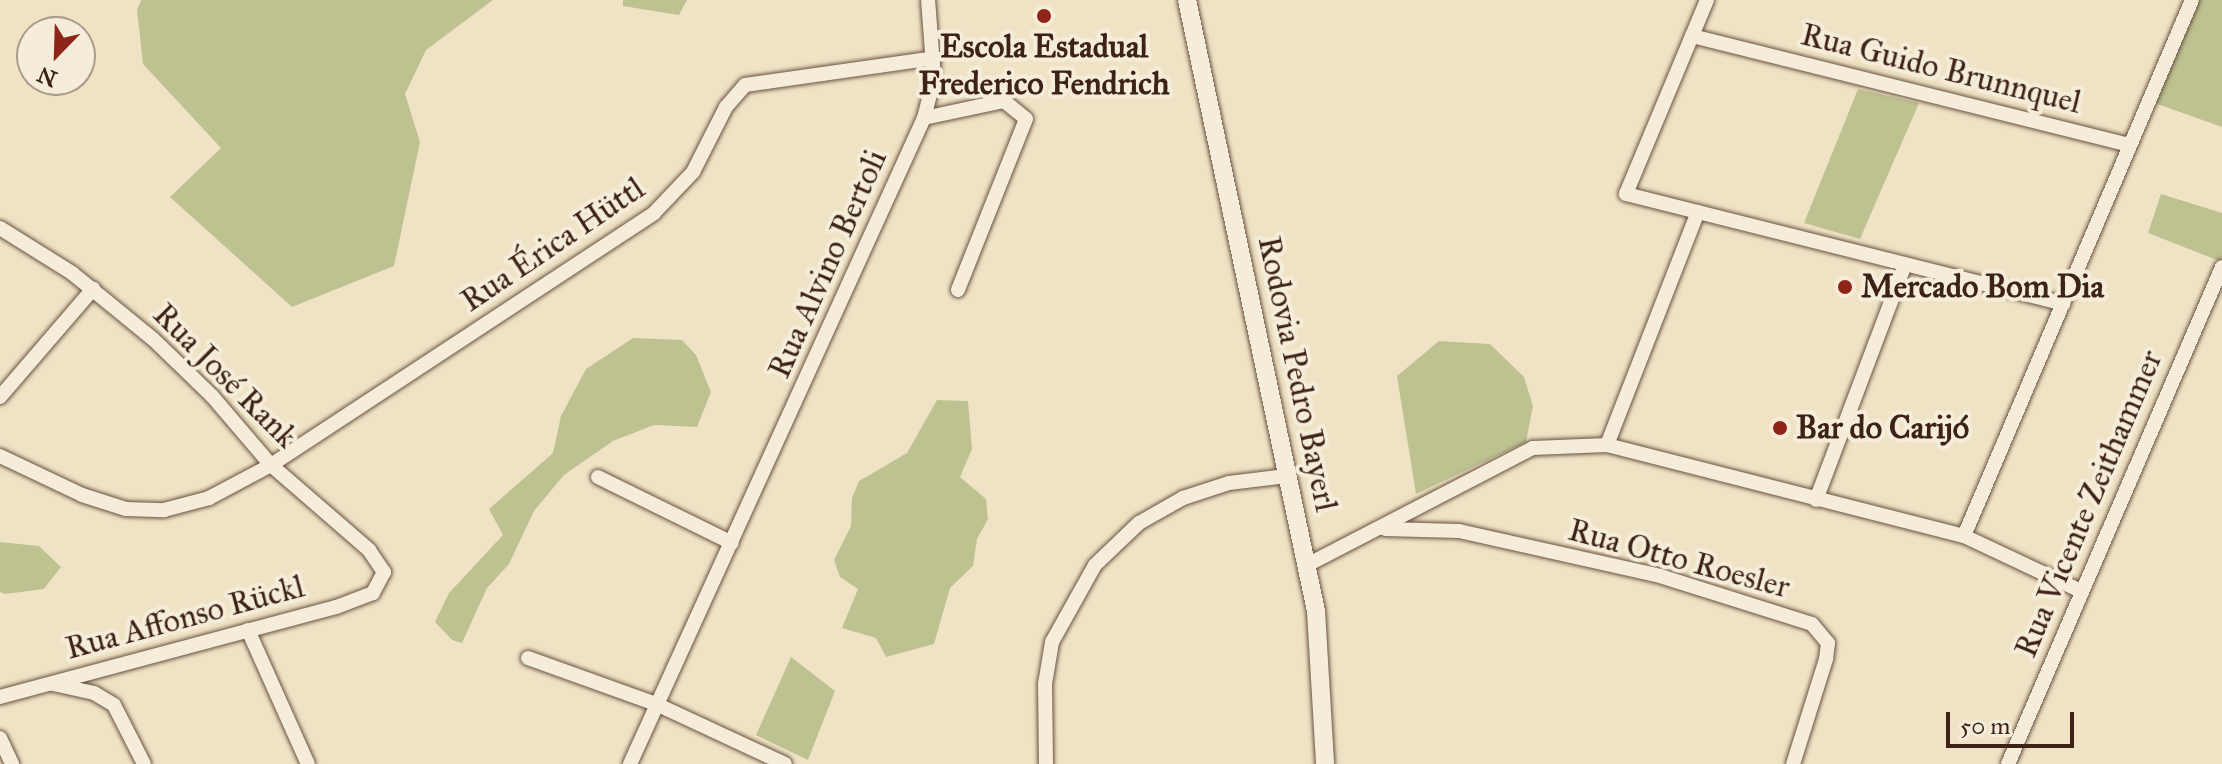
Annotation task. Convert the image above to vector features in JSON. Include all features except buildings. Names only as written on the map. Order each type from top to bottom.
[{"type":"main road","name":"Rodovia Pedro Bayerl","points":[[1187,0],[1307,565],[1323,662],[1325,764]]},
{"type":"street","name":"Rua Alvino Bertoli","points":[[630,764],[924,118],[934,58],[928,0]]},
{"type":"street","points":[[1707,0],[1626,194],[2063,304]]},
{"type":"street","points":[[1964,536],[2192,0]]},
{"type":"street","name":"Rua Guido Brunnquel","points":[[1692,36],[2130,145]]},
{"type":"street","name":"Rua Érica Hüttl","points":[[271,465],[654,213],[687,181],[726,107],[745,85],[934,58]]},
{"type":"street","points":[[924,118],[1004,101],[1026,119],[958,290]]},
{"type":"street","points":[[1607,445],[1698,212]]},
{"type":"street","name":"Rua José Rank","points":[[0,228],[93,289],[192,377],[271,465],[369,550],[384,572],[381,585]]},
{"type":"street","points":[[1816,500],[1905,264]]},
{"type":"street","name":"Rua Vicente Zeithammer","points":[[2008,764],[2222,267]]},
{"type":"street","points":[[0,397],[93,289]]},
{"type":"street","points":[[1307,565],[1533,448],[1607,445],[1964,536],[2081,591]]},
{"type":"street","points":[[0,456],[82,495],[143,511],[190,505],[271,465]]},
{"type":"street","points":[[1046,764],[1045,684],[1052,642],[1095,565],[1139,523],[1183,498],[1229,483],[1287,476]]},
{"type":"street","points":[[598,477],[732,543]]},
{"type":"street","name":"Rua Otto Roesler","points":[[1381,529],[1459,531],[1660,576],[1812,624],[1828,643],[1826,659],[1793,764]]},
{"type":"street","name":"Rua Affonso Rückl","points":[[0,697],[355,601],[381,585]]},
{"type":"street","points":[[248,630],[308,764]]},
{"type":"street","points":[[528,658],[656,704],[785,764]]},
{"type":"street","points":[[49,684],[94,693],[114,705],[144,764]]},
{"type":"street","points":[[0,738],[12,764]]},
{"type":"green space","points":[[141,0],[493,0],[426,50],[405,94],[420,142],[394,266],[292,307],[170,197],[221,148],[143,64],[137,10]]},
{"type":"green space","points":[[623,0],[687,0],[679,15],[623,6]]},
{"type":"green space","points":[[2192,0],[2222,0],[2222,127],[2149,101]]},
{"type":"green space","points":[[1858,89],[1919,103],[1860,239],[1804,223]]},
{"type":"green space","points":[[2161,194],[2222,213],[2222,262],[2148,233]]},
{"type":"green space","points":[[633,338],[682,340],[696,355],[711,392],[697,427],[654,425],[613,441],[564,475],[534,511],[509,564],[487,588],[462,643],[452,640],[435,622],[449,593],[503,535],[489,509],[553,453],[561,416],[586,369]]},
{"type":"green space","points":[[1439,341],[1490,344],[1524,377],[1533,406],[1526,442],[1416,494],[1397,376]]},
{"type":"green space","points":[[937,400],[968,401],[972,449],[960,477],[986,499],[988,519],[977,539],[973,566],[950,588],[934,644],[886,657],[876,638],[842,628],[858,589],[840,577],[834,560],[851,526],[852,498],[859,481],[907,453]]},
{"type":"green space","points":[[0,542],[39,546],[61,567],[44,589],[0,592]]},
{"type":"green space","points":[[791,657],[835,691],[808,760],[756,735]]},
{"type":"place","name":"Escola Estadual Frederico Fendrich","points":[[1044,16]]},
{"type":"place","name":"Mercado Bom Dia","points":[[1845,287]]},
{"type":"place","name":"Bar do Carijó","points":[[1780,428]]}]
